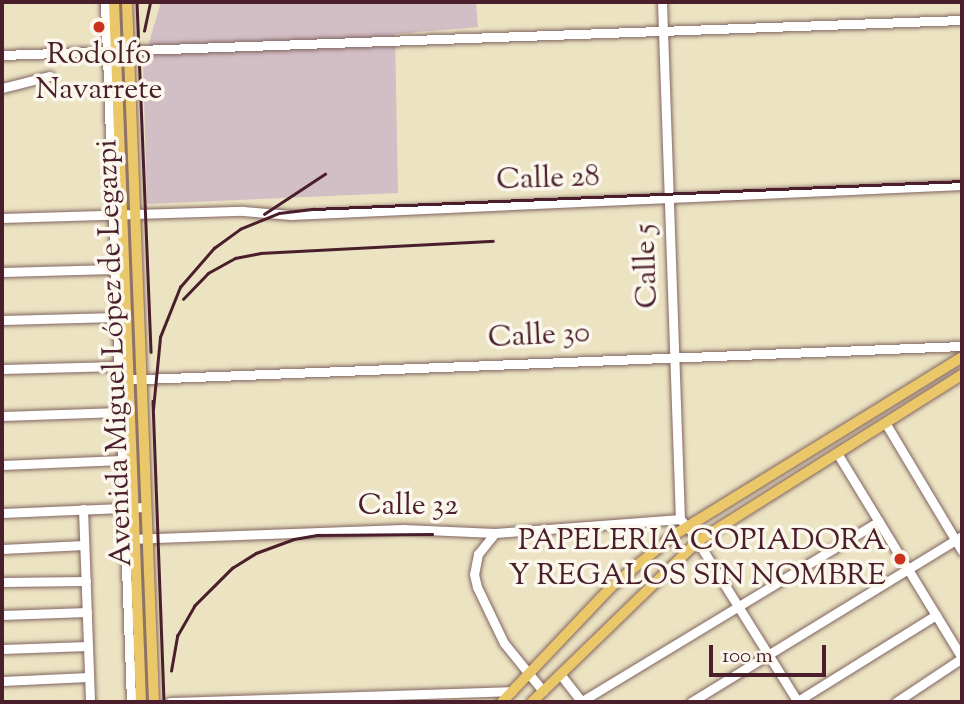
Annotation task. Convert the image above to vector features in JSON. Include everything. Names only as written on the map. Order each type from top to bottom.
[{"type":"main road","name":"Avenida Miguel López de Legazpi","points":[[114,2],[111,49],[130,539],[141,702]]},
{"type":"main road","name":"Avenida Miguel López de Legazpi","points":[[127,2],[154,702]]},
{"type":"main road","points":[[502,702],[612,586],[683,522],[961,361]]},
{"type":"main road","points":[[532,702],[698,541],[962,375]]},
{"type":"street","name":"Avenida Miguel López de Legazpi","points":[[105,2],[111,49]]},
{"type":"street","name":"Calle 5","points":[[662,2],[683,522]]},
{"type":"street","points":[[2,53],[962,20]]},
{"type":"street","points":[[2,89],[49,76]]},
{"type":"street","name":"Calle 28","points":[[2,218],[243,211],[291,215],[962,186]]},
{"type":"street","name":"Avenida Miguel López de Legazpi","points":[[118,214],[115,269],[118,366],[124,380],[120,412],[122,460],[129,508]]},
{"type":"street","points":[[2,272],[115,269]]},
{"type":"street","points":[[2,320],[117,317]]},
{"type":"street","name":"Calle 30","points":[[124,380],[962,346]]},
{"type":"street","points":[[2,369],[118,366]]},
{"type":"street","points":[[2,416],[120,412]]},
{"type":"street","points":[[886,424],[959,538],[962,551]]},
{"type":"street","points":[[837,453],[962,658],[896,702]]},
{"type":"street","points":[[2,465],[122,460]]},
{"type":"street","points":[[2,513],[146,507]]},
{"type":"street","points":[[83,509],[90,702]]},
{"type":"street","points":[[560,674],[582,702],[879,521]]},
{"type":"street","points":[[683,522],[698,541],[797,702],[936,615]]},
{"type":"street","name":"Calle 32","points":[[130,539],[403,530],[495,533],[683,522]]},
{"type":"street","points":[[495,533],[478,554],[474,574],[477,587],[504,643],[543,691]]},
{"type":"street","points":[[691,702],[959,538]]},
{"type":"street","name":"Avenida Miguel López de Legazpi","points":[[130,539],[131,702]]},
{"type":"street","points":[[2,549],[84,545]]},
{"type":"street","points":[[2,582],[86,581]]},
{"type":"street","points":[[2,615],[87,612]]},
{"type":"street","points":[[2,649],[88,646]]},
{"type":"street","points":[[2,681],[88,677]]},
{"type":"street","points":[[170,702],[512,691]]},
{"type":"shaded area","points":[[161,2],[476,2],[478,27],[395,34],[398,193],[147,204],[143,63]]},
{"type":"railway","points":[[137,2],[151,352]]},
{"type":"railway","points":[[144,31],[150,2]]},
{"type":"railway","points":[[264,214],[325,174]]},
{"type":"railway","points":[[153,409],[160,337],[180,287],[214,248],[240,229],[279,213],[314,209],[962,181]]},
{"type":"railway","points":[[183,299],[208,273],[235,258],[261,253],[493,241]]},
{"type":"railway","points":[[153,401],[164,702]]},
{"type":"railway","points":[[171,671],[177,636],[194,606],[232,568],[256,553],[294,539],[317,535],[432,534]]},
{"type":"place","name":"Rodolfo Navarrete","points":[[99,27]]},
{"type":"place","name":"PAPELERIA COPIADORA Y REGALOS SIN NOMBRE","points":[[900,559]]}]
